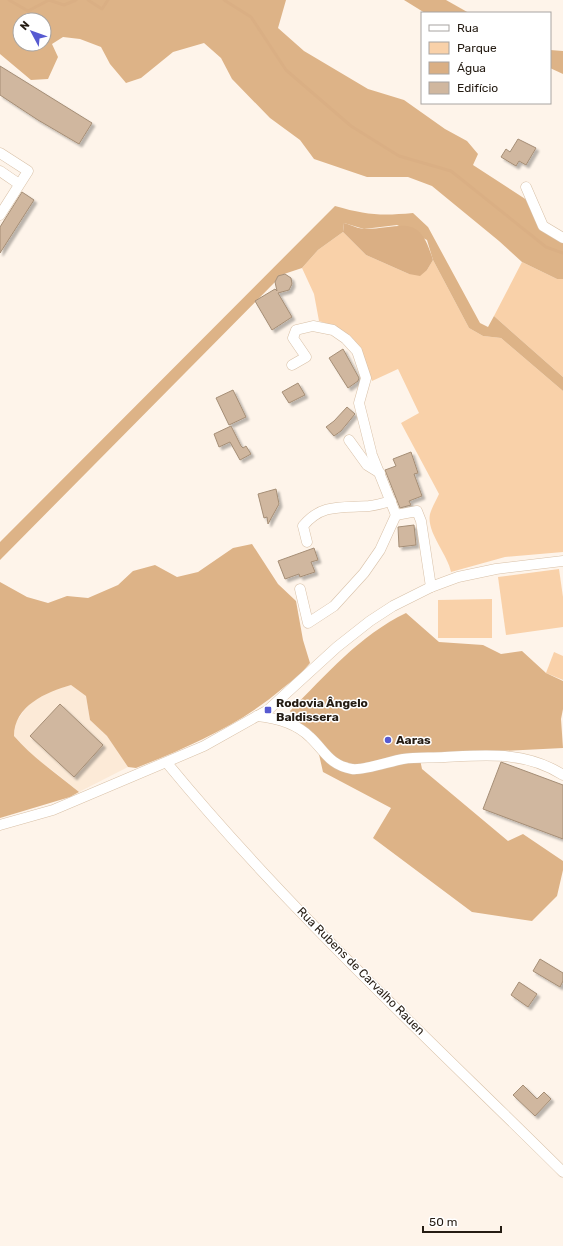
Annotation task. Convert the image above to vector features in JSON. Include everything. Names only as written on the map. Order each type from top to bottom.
[{"type":"street","points":[[0,153],[28,171],[0,215]]},
{"type":"street","points":[[0,171],[19,184]]},
{"type":"street","points":[[526,187],[543,226],[563,238]]},
{"type":"street","points":[[292,365],[306,357],[293,338],[296,330],[312,326],[333,330],[346,339],[357,351],[366,378],[359,402],[372,455],[396,515],[380,550],[364,573],[334,606],[308,622],[300,589]]},
{"type":"street","points":[[349,440],[367,465],[380,473]]},
{"type":"street","points":[[307,542],[303,526],[311,516],[327,508],[371,506],[391,501]]},
{"type":"street","points":[[396,515],[418,511],[421,521],[431,587]]},
{"type":"street","points":[[0,825],[53,810],[167,763],[204,746],[268,710],[337,647],[370,621],[394,606],[431,587],[458,577],[496,569],[563,561]]},
{"type":"street","points":[[257,716],[276,718],[291,724],[309,736],[331,762],[353,770],[404,759],[501,754],[528,759],[556,770],[563,775]]},
{"type":"street","name":"Rua Rubens de Carvalho Rauen","points":[[167,763],[198,800],[305,917],[563,1172]]},
{"type":"shaded area","points":[[0,0],[286,0],[278,28],[304,51],[368,89],[404,100],[445,129],[467,141],[478,154],[473,165],[536,206],[543,226],[563,238],[563,279],[557,279],[522,262],[499,241],[432,186],[408,177],[367,177],[314,159],[300,140],[270,118],[232,79],[221,58],[204,43],[173,52],[141,78],[126,83],[110,64],[101,47],[80,39],[63,37],[52,44],[58,57],[48,79],[31,80],[0,54]]},
{"type":"shaded area","points":[[404,0],[446,0],[467,12],[423,12]]},
{"type":"shaded area","points":[[551,50],[563,51],[563,74],[551,68]]},
{"type":"shaded area","points":[[335,206],[374,214],[413,213],[428,227],[480,323],[488,327],[494,316],[563,377],[563,391],[501,338],[483,336],[469,328],[433,260],[427,240],[397,225],[364,229],[344,223],[343,232],[318,250],[302,268],[278,276],[275,282],[0,560],[0,542]]},
{"type":"shaded area","points":[[252,544],[278,584],[296,601],[303,640],[310,663],[307,667],[266,701],[231,724],[175,752],[136,768],[128,767],[107,736],[90,720],[86,696],[71,685],[42,696],[33,702],[19,716],[15,725],[14,736],[37,759],[79,792],[70,797],[0,818],[0,582],[27,597],[48,603],[67,596],[88,598],[118,585],[133,571],[155,565],[177,577],[198,572],[233,548]]},
{"type":"shaded area","points":[[406,613],[439,642],[483,645],[501,654],[522,651],[546,673],[563,681],[563,709],[561,719],[563,748],[419,755],[422,769],[508,841],[523,834],[563,861],[563,870],[557,896],[532,921],[472,912],[373,838],[391,808],[323,772],[318,750],[306,736],[290,711],[330,670],[359,644],[389,622]]},
{"type":"shaded area","points":[[71,685],[86,696],[90,720],[107,736],[128,767],[79,792],[36,759],[14,736],[14,725],[25,709],[36,699],[54,690]]},
{"type":"green space","points":[[343,232],[366,255],[409,274],[427,270],[433,260],[469,328],[483,336],[501,338],[563,391],[563,552],[505,557],[451,572],[446,558],[431,528],[430,514],[439,494],[401,423],[419,413],[398,369],[372,381],[356,342],[342,331],[319,321],[314,294],[302,268],[318,250]]},
{"type":"green space","points":[[522,262],[557,279],[563,279],[563,377],[494,316]]},
{"type":"green space","points":[[559,569],[563,597],[563,627],[506,635],[498,577]]},
{"type":"green space","points":[[492,599],[492,638],[438,638],[438,600]]},
{"type":"green space","points":[[554,652],[563,656],[563,680],[546,673]]},
{"type":"water","points":[[344,223],[363,229],[408,226],[415,229],[422,235],[428,245],[433,260],[427,270],[420,276],[409,274],[366,255],[343,232]]},
{"type":"building","points":[[0,66],[92,123],[79,144],[38,120],[0,95]]},
{"type":"building","points":[[518,139],[536,148],[526,165],[519,161],[516,166],[501,157],[506,149],[510,152]]},
{"type":"building","points":[[22,192],[34,200],[0,253],[0,227]]},
{"type":"building","points":[[285,274],[291,278],[292,284],[289,290],[278,293],[292,317],[272,330],[255,301],[275,289],[277,291],[275,282],[278,276]]},
{"type":"building","points":[[343,349],[359,378],[358,381],[348,388],[329,358]]},
{"type":"building","points":[[298,383],[305,395],[289,403],[282,392]]},
{"type":"building","points":[[233,390],[246,417],[229,425],[216,398]]},
{"type":"building","points":[[347,407],[355,414],[341,431],[334,436],[326,427]]},
{"type":"building","points":[[231,426],[241,446],[243,448],[246,446],[251,454],[240,460],[230,442],[219,447],[214,434]]},
{"type":"building","points":[[411,452],[418,473],[414,474],[422,496],[409,501],[411,505],[400,508],[385,470],[396,466],[393,459]]},
{"type":"building","points":[[276,489],[279,504],[268,524],[267,517],[264,518],[258,494]]},
{"type":"building","points":[[414,525],[416,545],[399,547],[398,527]]},
{"type":"building","points":[[314,548],[318,560],[311,562],[315,572],[300,577],[299,574],[285,579],[278,561]]},
{"type":"building","points":[[60,704],[103,745],[74,777],[30,736]]},
{"type":"building","points":[[501,762],[563,785],[563,839],[483,809]]},
{"type":"building","points":[[540,959],[563,973],[563,981],[560,987],[533,971]]},
{"type":"building","points":[[519,982],[537,994],[528,1007],[511,995]]},
{"type":"building","points":[[523,1085],[537,1099],[544,1092],[551,1099],[535,1116],[513,1095]]},
{"type":"waterway","points":[[9,0],[28,11],[49,0],[64,5],[76,0]]},
{"type":"waterway","points":[[88,0],[102,9],[108,0]]},
{"type":"waterway","points":[[224,0],[251,17],[286,70],[351,126],[399,156],[451,171],[546,247],[563,253]]},
{"type":"place","name":"Rodovia Ângelo Baldissera","points":[[268,710]]},
{"type":"place","name":"Aaras","points":[[388,740]]}]
